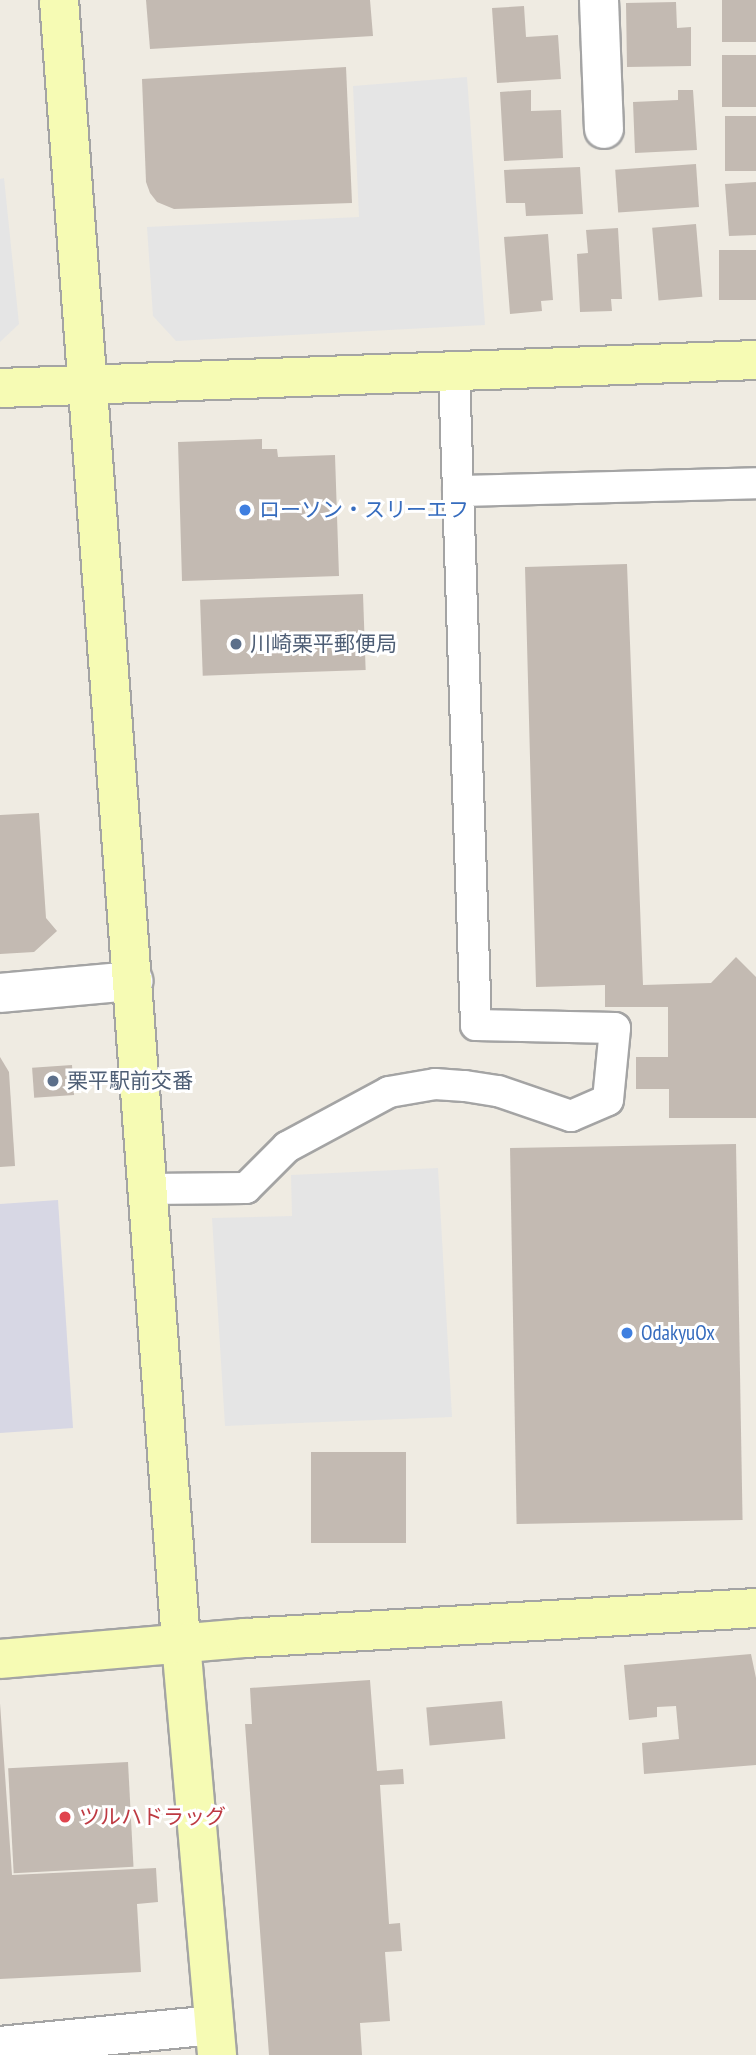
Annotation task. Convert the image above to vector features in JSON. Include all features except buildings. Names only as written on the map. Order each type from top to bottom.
[{"type":"street","points":[[0,2046],[216,2040],[181,1643],[59,0]]},
{"type":"street","points":[[599,0],[604,129]]},
{"type":"street","points":[[0,388],[756,360]]},
{"type":"street","points":[[0,993],[133,981]]},
{"type":"street","points":[[0,1659],[181,1643],[756,1608]]},
{"type":"lane","points":[[148,1189],[246,1188],[287,1147],[389,1092],[435,1084],[465,1086],[499,1091],[570,1116],[608,1100],[615,1028],[476,1026],[454,372]]},
{"type":"lane","points":[[458,491],[756,483]]},
{"type":"shaded area","points":[[467,77],[485,325],[176,341],[153,316],[147,227],[359,217],[353,86]]},
{"type":"shaded area","points":[[4,178],[19,324],[0,342],[0,179]]},
{"type":"shaded area","points":[[438,1168],[452,1417],[225,1426],[212,1218],[292,1216],[291,1175]]},
{"type":"shaded area","points":[[58,1200],[73,1428],[0,1433],[0,1204]]},
{"type":"place","name":"ローソン・スリーエフ","points":[[245,510]]},
{"type":"place","name":"川崎栗平郵便局","points":[[236,644]]},
{"type":"place","name":"栗平駅前交番","points":[[53,1081]]},
{"type":"place","name":"OdakyuOx","points":[[627,1333]]},
{"type":"place","name":"ツルハドラッグ","points":[[65,1817]]}]
